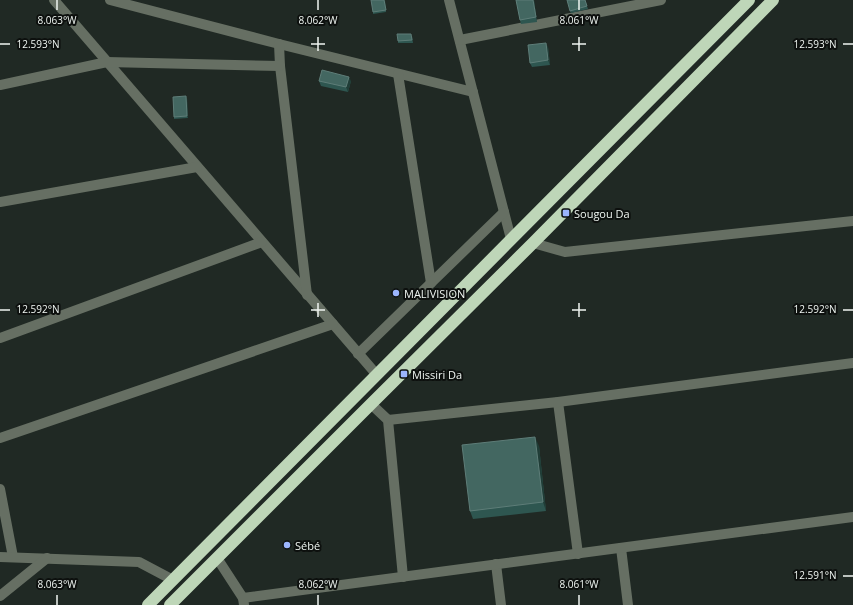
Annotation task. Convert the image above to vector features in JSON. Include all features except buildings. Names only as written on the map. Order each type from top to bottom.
[{"type":"highway","points":[[148,605],[749,0]]},
{"type":"highway","points":[[170,605],[533,243],[773,0]]},
{"type":"street","points":[[54,0],[377,375]]},
{"type":"street","points":[[110,0],[473,92]]},
{"type":"street","points":[[449,0],[511,239]]},
{"type":"street","points":[[460,40],[661,0]]},
{"type":"street","points":[[279,44],[280,66],[307,295]]},
{"type":"street","points":[[0,85],[107,62],[280,66]]},
{"type":"street","points":[[398,74],[431,283]]},
{"type":"street","points":[[0,202],[197,167]]},
{"type":"street","points":[[358,354],[504,212]]},
{"type":"street","points":[[533,243],[564,252],[853,221]]},
{"type":"street","points":[[0,338],[262,242]]},
{"type":"street","points":[[0,438],[333,324]]},
{"type":"street","points":[[388,420],[558,402],[853,363]]},
{"type":"street","points":[[558,402],[578,554]]},
{"type":"street","points":[[370,404],[388,420],[403,576]]},
{"type":"street","points":[[0,489],[13,557]]},
{"type":"street","points":[[217,558],[243,601],[403,576],[853,517]]},
{"type":"street","points":[[621,548],[628,605]]},
{"type":"street","points":[[0,557],[139,562],[173,580]]},
{"type":"street","points":[[0,596],[47,558]]},
{"type":"street","points":[[496,564],[501,605]]},
{"type":"place","name":"Sougou Da","points":[[566,213]]},
{"type":"place","name":"MALIVISION","points":[[396,293]]},
{"type":"place","name":"Missiri Da","points":[[404,374]]},
{"type":"place","name":"Sébé","points":[[287,545]]}]
